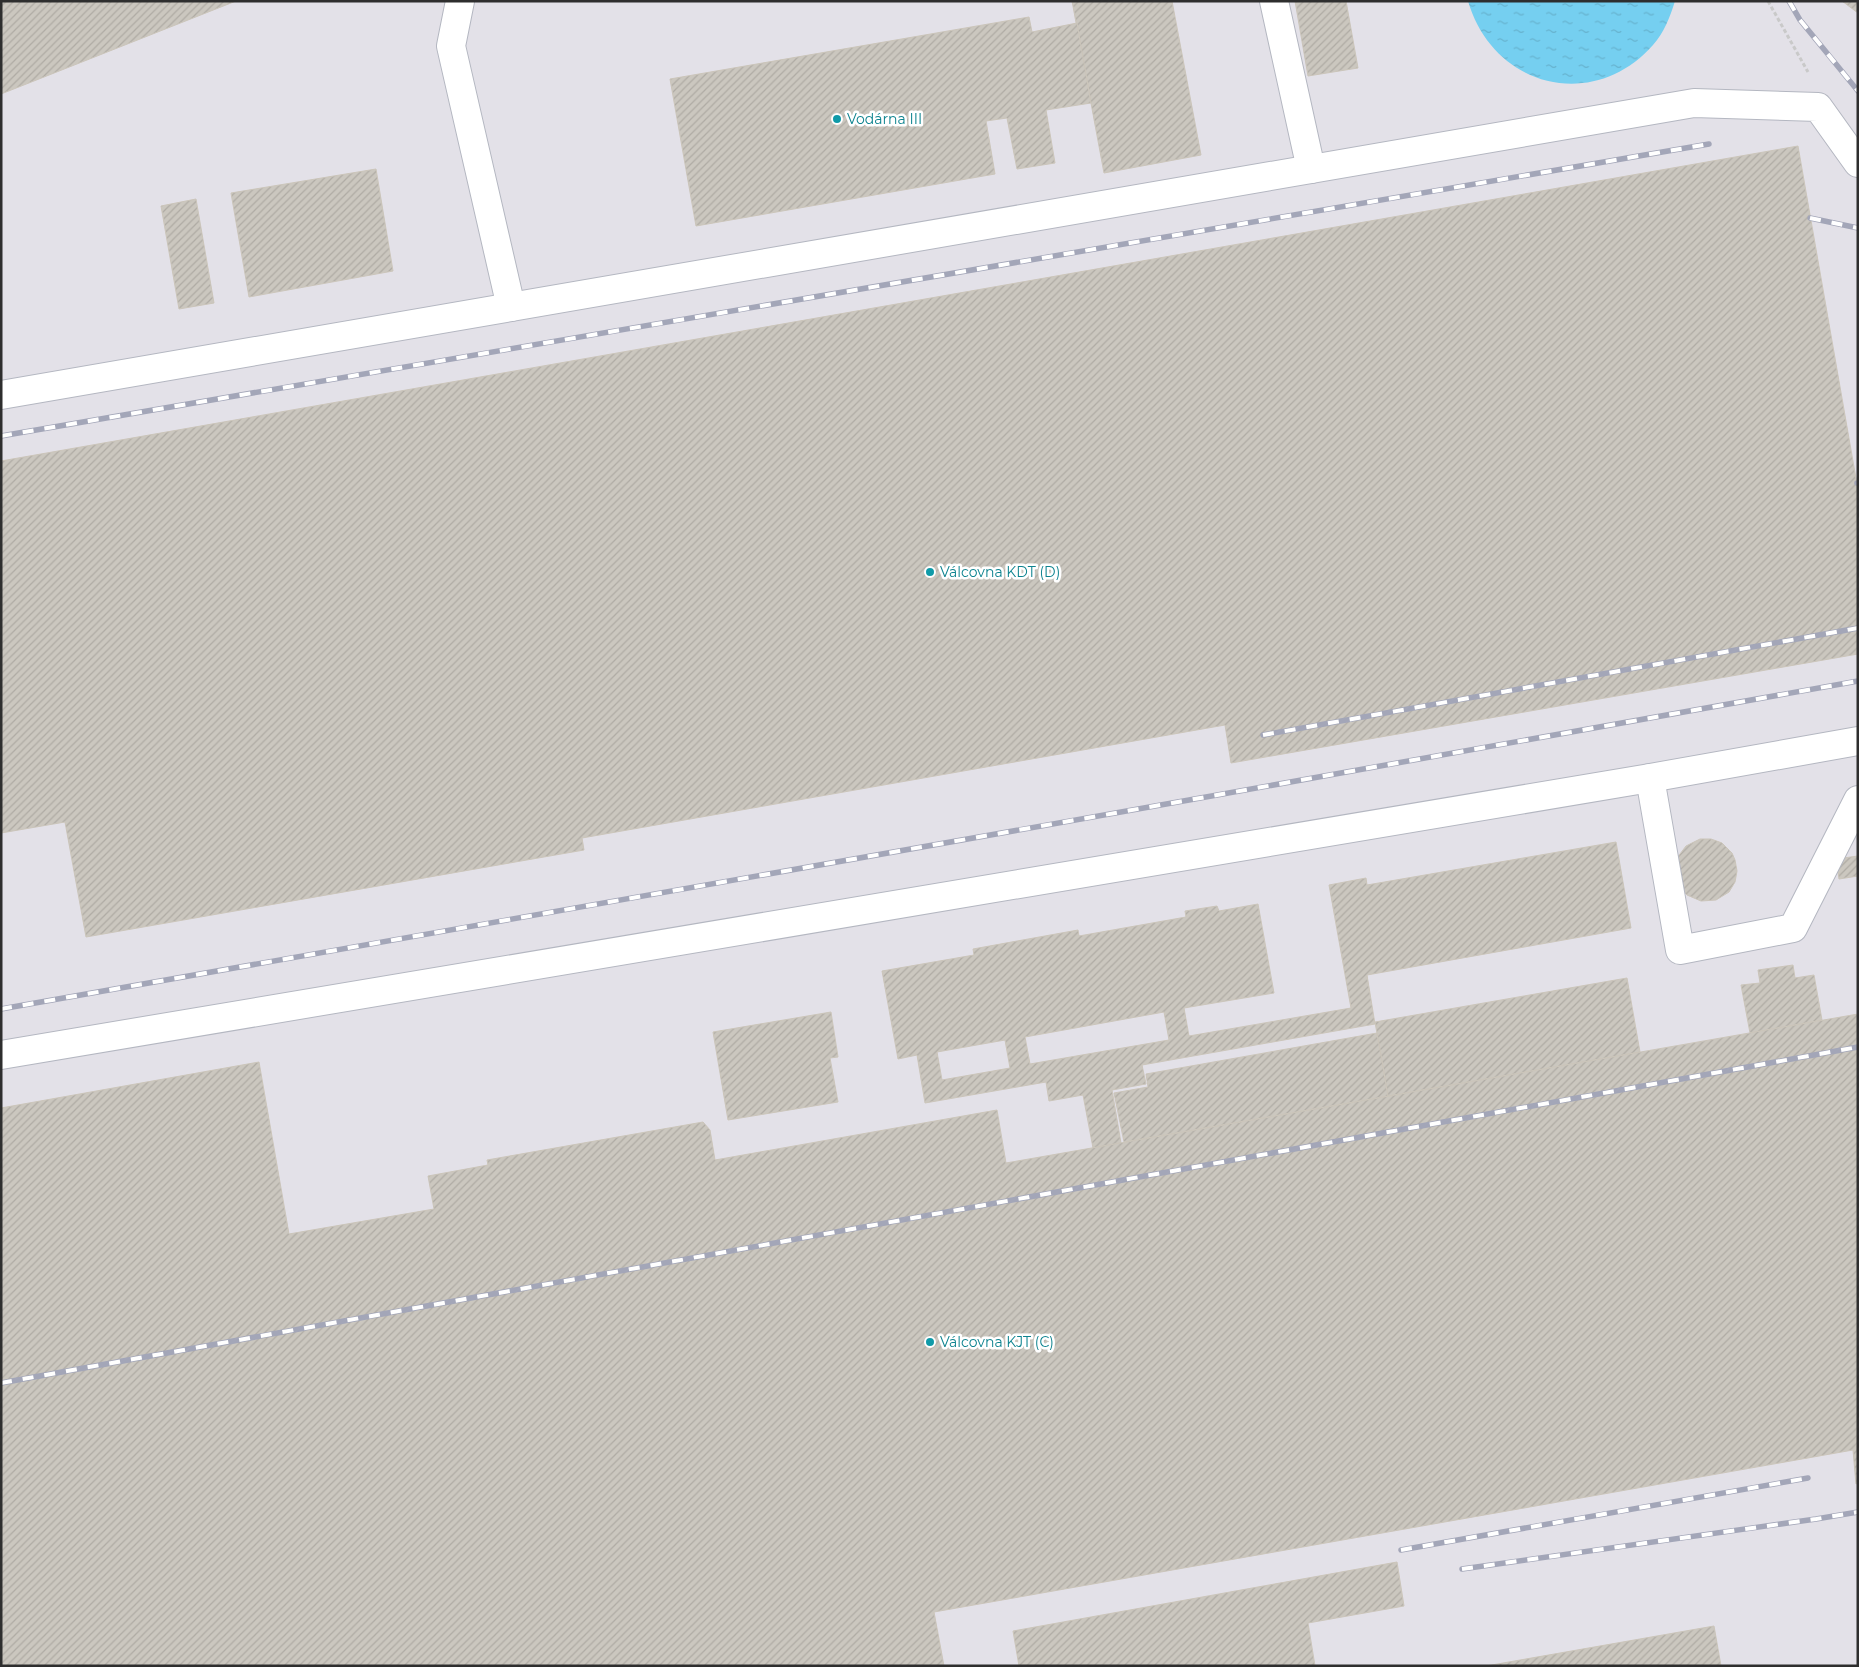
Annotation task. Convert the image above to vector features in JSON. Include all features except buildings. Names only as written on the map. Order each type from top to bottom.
[{"type":"lane","points":[[460,1],[451,46],[511,307]]},
{"type":"lane","points":[[1274,1],[1311,169]]},
{"type":"lane","points":[[1,395],[1694,103],[1818,106],[1858,163]]},
{"type":"lane","points":[[1,1056],[1858,742]]},
{"type":"lane","points":[[1650,778],[1680,950],[1793,928],[1858,800]]},
{"type":"path","points":[[1768,1],[1810,75],[1818,106]]},
{"type":"shaded area","points":[[1,1],[1858,1],[1858,1666],[1,1666]]},
{"type":"water","points":[[1468,1],[1675,1],[1657,40],[1629,66],[1602,79],[1575,84],[1547,81],[1522,71],[1499,54],[1481,30]]},
{"type":"railway","points":[[1789,1],[1800,20],[1858,91]]},
{"type":"railway","points":[[1,436],[1709,144]]},
{"type":"railway","points":[[1810,218],[1858,228]]},
{"type":"railway","points":[[1263,735],[1858,628]]},
{"type":"railway","points":[[1,1009],[1858,681]]},
{"type":"railway","points":[[1,1383],[1858,1047]]},
{"type":"railway","points":[[1401,1550],[1808,1478]]},
{"type":"railway","points":[[1462,1569],[1858,1512]]},
{"type":"place","name":"Vodárna III","points":[[837,119]]},
{"type":"place","name":"Válcovna KDT (D)","points":[[930,572]]},
{"type":"place","name":"Válcovna KJT (C)","points":[[930,1342]]}]
